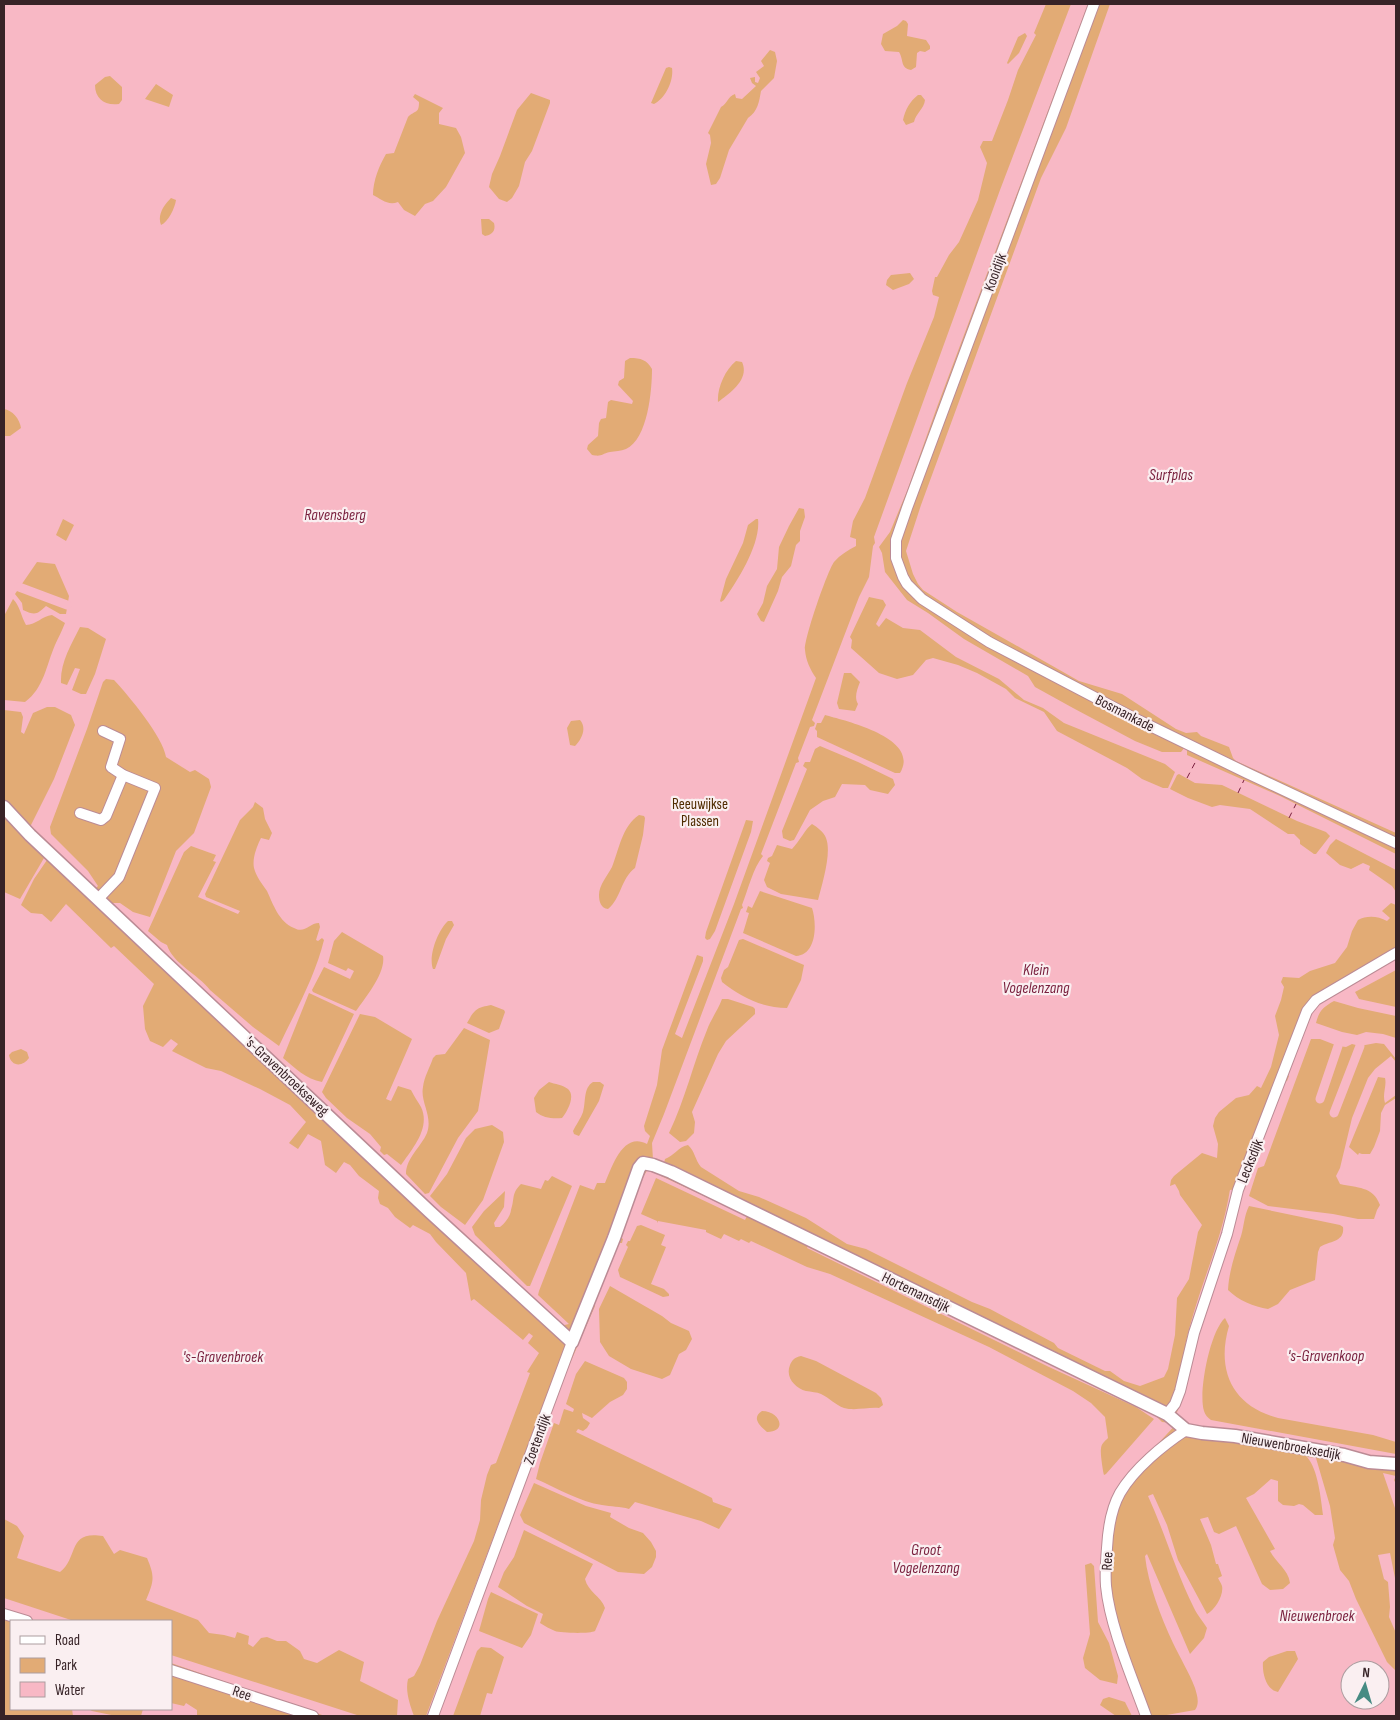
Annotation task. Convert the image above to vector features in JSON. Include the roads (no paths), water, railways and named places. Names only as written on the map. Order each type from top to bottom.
[{"type":"street","name":"Kooidijk","points":[[896,540],[1094,4]]},
{"type":"street","name":"Bosmankade","points":[[896,540],[898,567],[907,584],[922,599],[989,642],[1158,731],[1396,843]]},
{"type":"street","points":[[98,899],[119,878],[155,788],[123,775],[111,767],[120,739],[103,731]]},
{"type":"street","points":[[80,813],[102,820],[106,816],[123,775]]},
{"type":"street","name":"'s-Gravenbroekseweg","points":[[4,807],[30,835],[430,1212],[572,1342]]},
{"type":"street","name":"Lecksdijk","points":[[1176,1422],[1175,1404],[1196,1326],[1226,1234],[1238,1190],[1307,1010],[1316,1000],[1396,953]]},
{"type":"street","name":"Zoetendijk","points":[[434,1716],[572,1342],[607,1256],[639,1168],[652,1165]]},
{"type":"street","name":"Hortemansdijk","points":[[652,1165],[1176,1422]]},
{"type":"street","name":"Nieuwenbroeksedijk","points":[[1176,1422],[1202,1433],[1235,1436],[1344,1455],[1369,1462],[1396,1464]]},
{"type":"street","name":"Ree","points":[[1146,1716],[1112,1618],[1107,1594],[1106,1568],[1109,1529],[1116,1502],[1126,1484],[1164,1445],[1176,1422]]},
{"type":"street","points":[[4,1614],[24,1620]]},
{"type":"street","name":"Ree","points":[[172,1670],[313,1716]]},
{"type":"water","name":"Ravensberg","points":[[4,4],[1046,4],[1034,33],[1036,35],[1018,70],[992,141],[983,141],[980,147],[987,163],[978,200],[959,242],[949,255],[937,277],[935,277],[932,291],[933,295],[939,297],[934,317],[907,383],[865,498],[853,521],[850,537],[856,539],[856,546],[834,562],[821,591],[808,633],[805,650],[806,658],[816,678],[734,904],[682,1038],[675,1034],[703,961],[703,957],[697,955],[662,1050],[657,1085],[644,1126],[645,1131],[650,1136],[647,1144],[639,1141],[631,1142],[625,1146],[615,1160],[605,1183],[597,1183],[594,1190],[580,1185],[539,1291],[538,1295],[569,1324],[560,1326],[330,1112],[327,1105],[324,1106],[115,908],[112,903],[120,903],[133,912],[150,917],[176,851],[194,833],[211,787],[209,779],[195,770],[190,772],[166,757],[164,749],[152,728],[114,680],[106,679],[103,682],[50,827],[51,834],[88,871],[98,886],[94,890],[30,827],[54,779],[75,725],[71,715],[55,707],[47,707],[33,713],[24,734],[21,732],[23,717],[21,712],[4,710],[4,700],[25,702],[36,690],[44,676],[65,623],[52,615],[33,624],[26,625],[13,599],[4,616],[4,436],[10,436],[21,428],[15,416],[10,411],[4,409]],"holes":[[[903,20],[908,24],[907,36],[926,40],[930,46],[930,49],[925,52],[920,51],[917,53],[916,67],[911,70],[904,66],[899,52],[885,51],[881,44],[883,34]],[[1025,33],[1027,36],[1019,53],[1007,63],[1018,37]],[[770,50],[775,52],[777,61],[774,78],[761,91],[756,109],[748,118],[729,150],[720,178],[716,184],[711,185],[706,164],[711,143],[708,133],[721,107],[730,97],[735,94],[736,98],[742,99],[756,86],[750,78],[755,77],[755,82],[758,83],[760,78],[756,72],[764,66],[761,61]],[[666,68],[672,68],[670,84],[658,102],[651,103]],[[110,76],[122,87],[122,100],[119,104],[105,103],[97,94],[95,85],[105,77]],[[156,84],[173,95],[169,107],[145,99]],[[531,93],[550,100],[532,151],[525,162],[519,186],[512,198],[507,202],[499,199],[489,187],[492,174],[517,110]],[[415,94],[443,108],[439,113],[439,124],[456,128],[461,137],[465,153],[446,187],[433,201],[425,204],[415,216],[404,210],[398,202],[388,203],[373,195],[373,190],[383,159],[386,154],[394,153],[408,117],[418,108],[419,102],[413,97]],[[918,95],[921,95],[925,100],[914,122],[906,125],[903,120],[908,106]],[[171,198],[176,200],[171,214],[161,225],[162,210]],[[481,219],[489,219],[494,223],[494,230],[490,235],[485,236],[482,234]],[[910,273],[914,279],[909,284],[893,290],[886,285],[891,275]],[[630,358],[643,360],[652,369],[650,401],[644,425],[633,444],[626,449],[592,455],[587,449],[588,445],[598,436],[599,423],[601,419],[606,418],[608,402],[611,400],[632,404],[633,401],[618,385],[619,381],[624,378],[625,361]],[[736,361],[742,362],[744,368],[741,380],[733,390],[718,402],[722,380],[728,369]],[[799,508],[804,509],[805,517],[800,531],[800,541],[796,545],[791,566],[782,577],[764,622],[761,621],[757,614],[763,603],[767,586],[777,569],[779,547],[789,526]],[[63,519],[74,525],[66,541],[56,535]],[[758,519],[756,539],[747,561],[724,600],[720,601],[726,579],[743,543],[748,525]],[[37,562],[55,564],[69,596],[66,614],[60,614],[46,606],[36,613],[23,610],[22,603],[15,594]],[[80,627],[88,628],[106,639],[95,674],[86,694],[72,690],[80,669],[75,668],[67,685],[61,683],[62,668]],[[580,720],[583,726],[583,733],[575,746],[570,745],[567,728],[571,721]],[[255,802],[263,808],[265,819],[272,833],[269,840],[261,838],[256,848],[254,856],[256,874],[284,922],[298,930],[319,923],[320,927],[316,940],[318,941],[322,938],[324,940],[310,981],[279,1046],[253,1027],[210,990],[175,958],[167,945],[148,931],[184,852],[191,846],[216,855],[213,861],[216,862],[198,897],[238,914],[240,911],[206,897],[205,894],[240,820],[253,807]],[[639,815],[644,816],[643,835],[635,868],[630,872],[616,900],[608,909],[601,904],[599,891],[612,867],[622,839],[633,820]],[[746,820],[753,821],[751,832],[715,931],[710,939],[707,940],[705,938],[706,932]],[[448,921],[452,921],[454,925],[446,939],[435,969],[433,969],[432,957],[435,944],[444,925]],[[342,932],[383,956],[383,963],[378,977],[356,1011],[312,990],[324,967],[350,979],[354,971],[348,968],[346,971],[328,963],[334,941]],[[309,993],[354,1014],[322,1082],[306,1076],[283,1058]],[[491,1005],[504,1010],[499,1029],[489,1033],[467,1023],[476,1010]],[[360,1014],[375,1017],[412,1039],[386,1099],[391,1101],[398,1086],[411,1090],[421,1107],[424,1123],[419,1138],[401,1165],[387,1154],[384,1155],[380,1151],[381,1147],[370,1134],[347,1118],[322,1092]],[[464,1028],[490,1040],[478,1111],[458,1138],[429,1193],[425,1194],[406,1174],[408,1163],[427,1133],[428,1115],[423,1098],[425,1080],[433,1058],[436,1055],[445,1054]],[[549,1082],[568,1089],[571,1100],[562,1118],[542,1116],[536,1112],[534,1098],[539,1090]],[[593,1082],[600,1082],[604,1085],[599,1101],[579,1136],[574,1134],[573,1131],[583,1112],[586,1091]],[[492,1125],[503,1132],[504,1142],[483,1200],[465,1225],[430,1196],[447,1174],[466,1138],[475,1129]],[[552,1176],[572,1186],[530,1286],[527,1286],[475,1235],[472,1227],[484,1211],[505,1191],[504,1207],[494,1223],[495,1227],[500,1227],[510,1215],[514,1193],[521,1184],[541,1189],[545,1180],[548,1181]]]},
{"type":"water","points":[[1071,4],[1088,4],[907,491],[890,532],[879,547],[882,553],[885,572],[907,600],[964,639],[1028,676],[1035,687],[1073,708],[1135,741],[1162,752],[1181,752],[1185,747],[1187,755],[1280,796],[1396,854],[1396,870],[1336,839],[1326,853],[1340,865],[1351,869],[1363,863],[1370,866],[1369,870],[1392,886],[1396,892],[1396,905],[1391,903],[1382,911],[1390,918],[1387,921],[1372,917],[1358,920],[1347,947],[1335,963],[1310,971],[1299,978],[1283,977],[1281,982],[1284,987],[1275,1016],[1279,1035],[1271,1067],[1261,1088],[1257,1086],[1249,1095],[1236,1098],[1219,1112],[1215,1118],[1213,1126],[1218,1144],[1217,1158],[1202,1153],[1171,1180],[1170,1186],[1175,1184],[1180,1195],[1202,1225],[1198,1232],[1189,1279],[1177,1298],[1175,1335],[1168,1369],[1164,1377],[1140,1386],[1124,1381],[1110,1371],[1105,1371],[1058,1348],[1054,1343],[990,1309],[972,1302],[866,1249],[847,1244],[806,1218],[759,1197],[739,1191],[701,1167],[688,1145],[665,1159],[661,1176],[747,1216],[745,1220],[656,1178],[641,1214],[657,1221],[657,1223],[658,1221],[706,1230],[706,1232],[721,1239],[724,1234],[739,1241],[741,1239],[749,1243],[751,1241],[807,1267],[830,1274],[989,1347],[1073,1391],[1091,1403],[1105,1417],[1108,1438],[1101,1447],[1104,1475],[1154,1419],[1136,1407],[1049,1367],[807,1248],[809,1244],[1141,1407],[1162,1422],[1171,1423],[1177,1413],[1186,1388],[1201,1320],[1244,1185],[1247,1182],[1284,1082],[1287,1081],[1289,1076],[1287,1074],[1312,1012],[1319,1003],[1396,957],[1396,970],[1355,992],[1359,999],[1396,1007],[1396,1016],[1334,1001],[1322,1010],[1316,1023],[1357,1035],[1366,1032],[1396,1038],[1396,1059],[1384,1044],[1376,1043],[1360,1046],[1352,1044],[1346,1047],[1320,1039],[1311,1039],[1264,1166],[1258,1168],[1249,1196],[1268,1206],[1358,1219],[1374,1219],[1380,1205],[1373,1194],[1364,1189],[1340,1184],[1336,1176],[1340,1168],[1352,1118],[1368,1078],[1375,1069],[1391,1056],[1396,1062],[1396,1095],[1385,1103],[1385,1078],[1378,1077],[1349,1147],[1358,1155],[1359,1153],[1370,1154],[1380,1131],[1381,1113],[1385,1105],[1396,1098],[1396,1442],[1373,1435],[1278,1418],[1249,1405],[1231,1384],[1227,1371],[1225,1342],[1229,1326],[1225,1318],[1210,1348],[1204,1377],[1203,1402],[1205,1414],[1211,1420],[1396,1454],[1396,1462],[1192,1426],[1180,1420],[1126,1478],[1101,1571],[1142,1716],[1132,1716],[1125,1702],[1109,1697],[1103,1699],[1100,1705],[1116,1716],[480,1716],[487,1693],[492,1694],[504,1657],[491,1648],[481,1647],[477,1651],[453,1716],[438,1716],[518,1499],[520,1498],[530,1465],[533,1464],[533,1457],[545,1431],[561,1384],[595,1306],[595,1300],[617,1243],[622,1243],[623,1239],[619,1236],[637,1188],[653,1160],[652,1143],[741,909],[743,908],[742,905],[751,879],[763,856],[761,854],[796,763],[799,762],[798,758],[810,727],[814,726],[815,723],[812,720],[859,597],[869,577],[875,543],[874,537],[1000,190]],"holes":[[[869,597],[883,600],[886,605],[876,624],[879,627],[886,618],[903,628],[920,630],[956,657],[999,679],[1024,700],[1043,708],[1064,723],[1165,764],[1175,772],[1168,788],[1163,788],[1142,779],[1127,768],[1057,731],[1044,712],[1015,698],[1006,689],[977,673],[958,665],[933,658],[926,660],[913,675],[897,679],[879,673],[851,648],[852,640],[850,637]],[[844,673],[851,673],[860,682],[856,696],[858,704],[855,711],[839,709],[837,703]],[[825,715],[878,733],[891,741],[900,750],[904,761],[900,773],[895,773],[817,737],[815,729],[817,723],[821,723]],[[820,746],[893,779],[895,785],[888,794],[870,790],[865,785],[842,784],[835,797],[823,801],[810,810],[794,840],[790,841],[783,838],[782,831],[807,769],[803,766],[805,762],[810,762],[815,749]],[[1179,774],[1195,783],[1222,785],[1297,821],[1326,832],[1330,836],[1314,854],[1300,844],[1300,840],[1294,834],[1288,834],[1250,809],[1220,805],[1212,807],[1170,789]],[[812,824],[826,838],[828,844],[826,869],[818,900],[781,894],[767,887],[764,880],[770,863],[767,861],[768,858],[772,856],[777,845],[792,849]],[[760,891],[812,908],[815,922],[812,944],[803,954],[796,956],[743,933],[749,913],[746,912],[748,906],[752,908]],[[743,939],[804,965],[801,980],[787,1008],[760,1004],[737,992],[722,982],[721,978],[724,970],[728,967],[739,940]],[[722,999],[728,999],[755,1009],[755,1014],[726,1041],[718,1054],[692,1112],[695,1122],[694,1133],[686,1141],[680,1142],[669,1133],[680,1108],[709,1026]],[[1249,1206],[1340,1225],[1343,1227],[1343,1232],[1342,1236],[1336,1240],[1320,1247],[1315,1280],[1290,1290],[1278,1304],[1268,1309],[1246,1302],[1228,1290],[1231,1269]],[[641,1225],[665,1235],[661,1245],[666,1247],[651,1284],[664,1289],[669,1296],[663,1297],[620,1277],[618,1270],[628,1247],[626,1245],[630,1241],[637,1226]],[[610,1286],[671,1323],[689,1331],[692,1339],[686,1350],[679,1354],[670,1375],[662,1379],[631,1369],[609,1356],[600,1342],[599,1309]],[[801,1356],[816,1361],[876,1393],[881,1398],[883,1405],[879,1408],[848,1409],[841,1407],[821,1394],[802,1390],[790,1378],[789,1369],[794,1359]],[[585,1361],[624,1378],[627,1382],[627,1389],[623,1395],[610,1402],[592,1418],[582,1413],[583,1418],[590,1423],[583,1431],[578,1429],[576,1432],[712,1498],[713,1502],[732,1509],[719,1529],[701,1521],[635,1502],[629,1509],[594,1503],[577,1498],[536,1479],[554,1423],[559,1425],[564,1409],[573,1412],[574,1409],[566,1404],[576,1374]],[[762,1411],[773,1414],[779,1422],[778,1429],[767,1432],[759,1425],[757,1416]],[[534,1483],[586,1506],[611,1513],[610,1517],[629,1528],[643,1533],[656,1551],[652,1567],[644,1574],[618,1572],[524,1523],[520,1515]],[[524,1530],[593,1564],[585,1579],[605,1608],[595,1631],[587,1633],[555,1631],[540,1623],[543,1614],[498,1587],[504,1572],[514,1557]],[[1091,1563],[1094,1566],[1098,1622],[1109,1643],[1118,1676],[1117,1684],[1100,1680],[1085,1668],[1083,1658],[1090,1634],[1085,1565]],[[491,1592],[538,1614],[531,1635],[522,1648],[479,1631]]]},
{"type":"water","name":"Surfplas","points":[[1110,4],[1396,4],[1396,833],[1236,761],[1229,747],[1201,736],[1197,732],[1186,733],[1176,729],[1122,694],[1079,681],[957,612],[923,590],[913,574],[906,551],[921,505],[1041,178],[1066,128]]},
{"type":"water","name":"'s-Gravenbroek","points":[[44,858],[47,860],[34,879],[21,905],[31,913],[42,914],[51,922],[66,904],[111,948],[114,946],[154,984],[143,1006],[145,1029],[150,1041],[163,1047],[171,1039],[178,1044],[172,1051],[206,1068],[221,1071],[290,1105],[306,1122],[289,1143],[298,1149],[308,1134],[321,1141],[325,1165],[336,1173],[344,1162],[350,1165],[359,1176],[379,1191],[378,1198],[380,1204],[388,1208],[395,1217],[410,1228],[413,1225],[430,1234],[466,1273],[471,1301],[474,1299],[523,1340],[529,1333],[533,1336],[528,1343],[539,1353],[527,1372],[530,1373],[496,1463],[491,1465],[487,1475],[481,1500],[480,1520],[474,1541],[437,1621],[420,1665],[414,1676],[408,1679],[408,1693],[414,1716],[397,1716],[398,1700],[360,1681],[364,1662],[339,1650],[317,1663],[304,1659],[300,1651],[286,1641],[277,1641],[267,1637],[261,1638],[253,1647],[248,1644],[249,1636],[237,1632],[235,1638],[209,1633],[198,1620],[146,1600],[153,1579],[147,1558],[120,1550],[114,1554],[103,1536],[92,1535],[84,1537],[79,1541],[66,1566],[60,1572],[17,1558],[24,1536],[17,1526],[4,1519],[4,892],[20,899]],"holes":[[[21,1049],[27,1052],[29,1058],[24,1063],[15,1064],[10,1059],[9,1055],[12,1052]]]},
{"type":"water","name":"Nieuwenbroek","points":[[1307,1457],[1316,1458],[1330,1506],[1335,1538],[1333,1545],[1340,1570],[1349,1581],[1386,1660],[1340,1660],[1340,1710],[1390,1710],[1390,1665],[1396,1671],[1396,1716],[1161,1716],[1195,1710],[1198,1699],[1193,1682],[1173,1643],[1156,1600],[1149,1578],[1145,1556],[1147,1554],[1190,1654],[1204,1638],[1207,1628],[1195,1611],[1148,1496],[1153,1494],[1167,1525],[1178,1560],[1207,1614],[1213,1609],[1220,1598],[1222,1586],[1218,1578],[1222,1576],[1200,1519],[1208,1517],[1214,1532],[1219,1534],[1236,1526],[1262,1584],[1270,1590],[1283,1589],[1290,1583],[1289,1578],[1270,1551],[1275,1549],[1246,1498],[1254,1494],[1271,1479],[1278,1481],[1278,1501],[1283,1505],[1303,1505],[1315,1515],[1323,1515],[1314,1469]],"holes":[[[1287,1651],[1295,1651],[1298,1659],[1278,1692],[1274,1691],[1266,1680],[1263,1662],[1269,1657]]]},
{"type":"water","points":[[1383,1473],[1396,1476],[1394,1480],[1396,1484],[1396,1511]]},
{"type":"water","points":[[507,1501],[429,1716],[426,1716]]},
{"type":"water","name":"Nieuwenbroek","points":[[1390,1553],[1396,1579],[1396,1633],[1389,1617],[1388,1582],[1384,1579],[1378,1555]]},
{"type":"water","points":[[4,1598],[71,1620],[32,1620],[4,1611]]},
{"type":"water","points":[[172,1655],[360,1716],[325,1716],[172,1663]]},
{"type":"water","points":[[172,1703],[184,1706],[186,1703],[197,1710],[197,1716],[141,1716],[143,1710],[172,1710]]},
{"type":"water","points":[[72,1710],[92,1711],[116,1716],[73,1716]]},
{"type":"waterway","points":[[19,587],[67,605]]},
{"type":"waterway","points":[[1320,1099],[1338,1046]]},
{"type":"waterway","points":[[1334,1113],[1360,1046]]},
{"type":"waterway","points":[[1187,1343],[1197,1305],[1222,1229],[1231,1191]]},
{"type":"park label","name":"Reeuwijkse Plassen","points":[[700,812]]},
{"type":"water label","name":"Klein Vogelenzang","points":[[1036,978]]},
{"type":"water label","name":"'s-Gravenkoop","points":[[1326,1355]]},
{"type":"water label","name":"Groot Vogelenzang","points":[[926,1558]]}]
